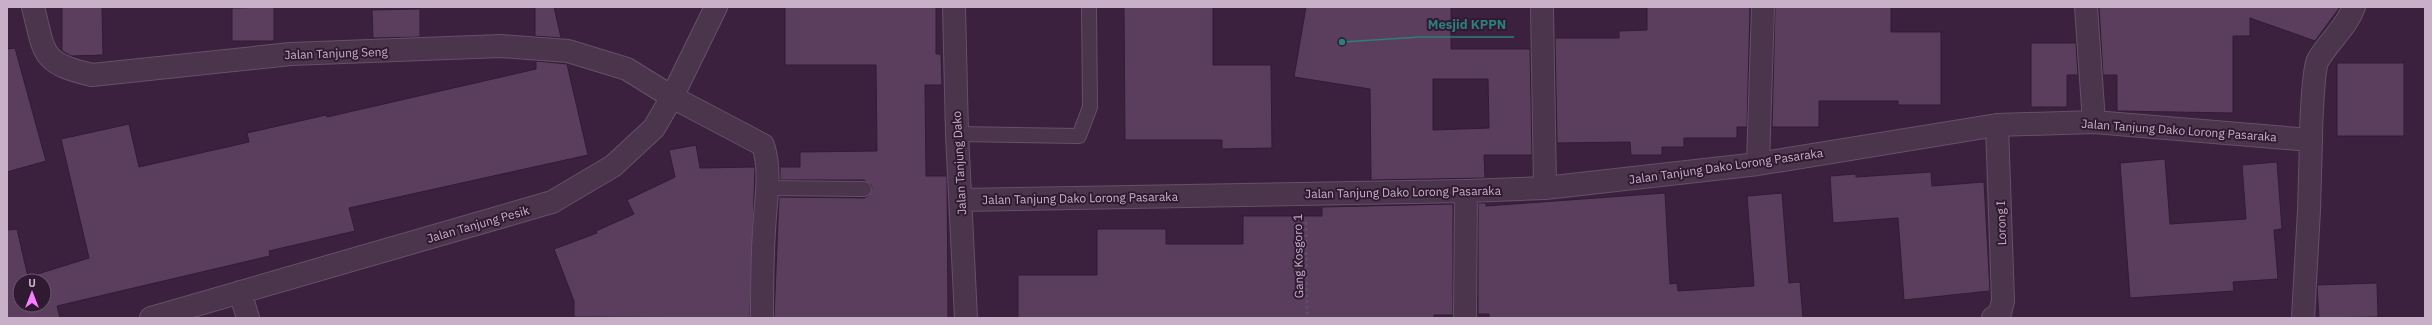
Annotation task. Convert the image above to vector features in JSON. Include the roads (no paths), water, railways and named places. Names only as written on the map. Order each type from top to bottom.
[{"type":"street","name":"Jalan Tanjung Seng","points":[[33,7],[45,55],[64,69],[92,75],[291,54],[501,46],[568,51],[627,69],[672,96],[763,145],[766,155],[766,188]]},
{"type":"street","name":"Jalan Tanjung Pesik","points":[[151,318],[552,202],[613,166],[654,128],[672,96],[716,7]]},
{"type":"street","name":"Jalan Tanjung Dako","points":[[954,7],[956,134],[961,200],[966,318]]},
{"type":"street","points":[[1542,7],[1545,188]]},
{"type":"street","points":[[1758,164],[1763,7]]},
{"type":"street","points":[[2086,7],[2094,122]]},
{"type":"street","points":[[2303,318],[2310,210],[2310,140],[2314,78],[2318,61],[2348,22],[2354,7]]},
{"type":"street","name":"Jalan Tanjung Dako Lorong Pasaraka","points":[[961,200],[1466,191],[1545,188],[1758,164],[1997,125],[2094,122],[2310,140]]},
{"type":"street","name":"Lorong I","points":[[1993,318],[2000,313],[2003,301],[1997,125]]},
{"type":"street","points":[[762,318],[766,188]]},
{"type":"street","points":[[1465,318],[1466,191]]},
{"type":"street","points":[[240,292],[248,318]]},
{"type":"lane","points":[[956,134],[1078,136],[1090,107],[1089,7]]},
{"type":"lane","points":[[766,188],[864,189]]},
{"type":"place","name":"Mesjid KPPN","points":[[1342,42]]}]
